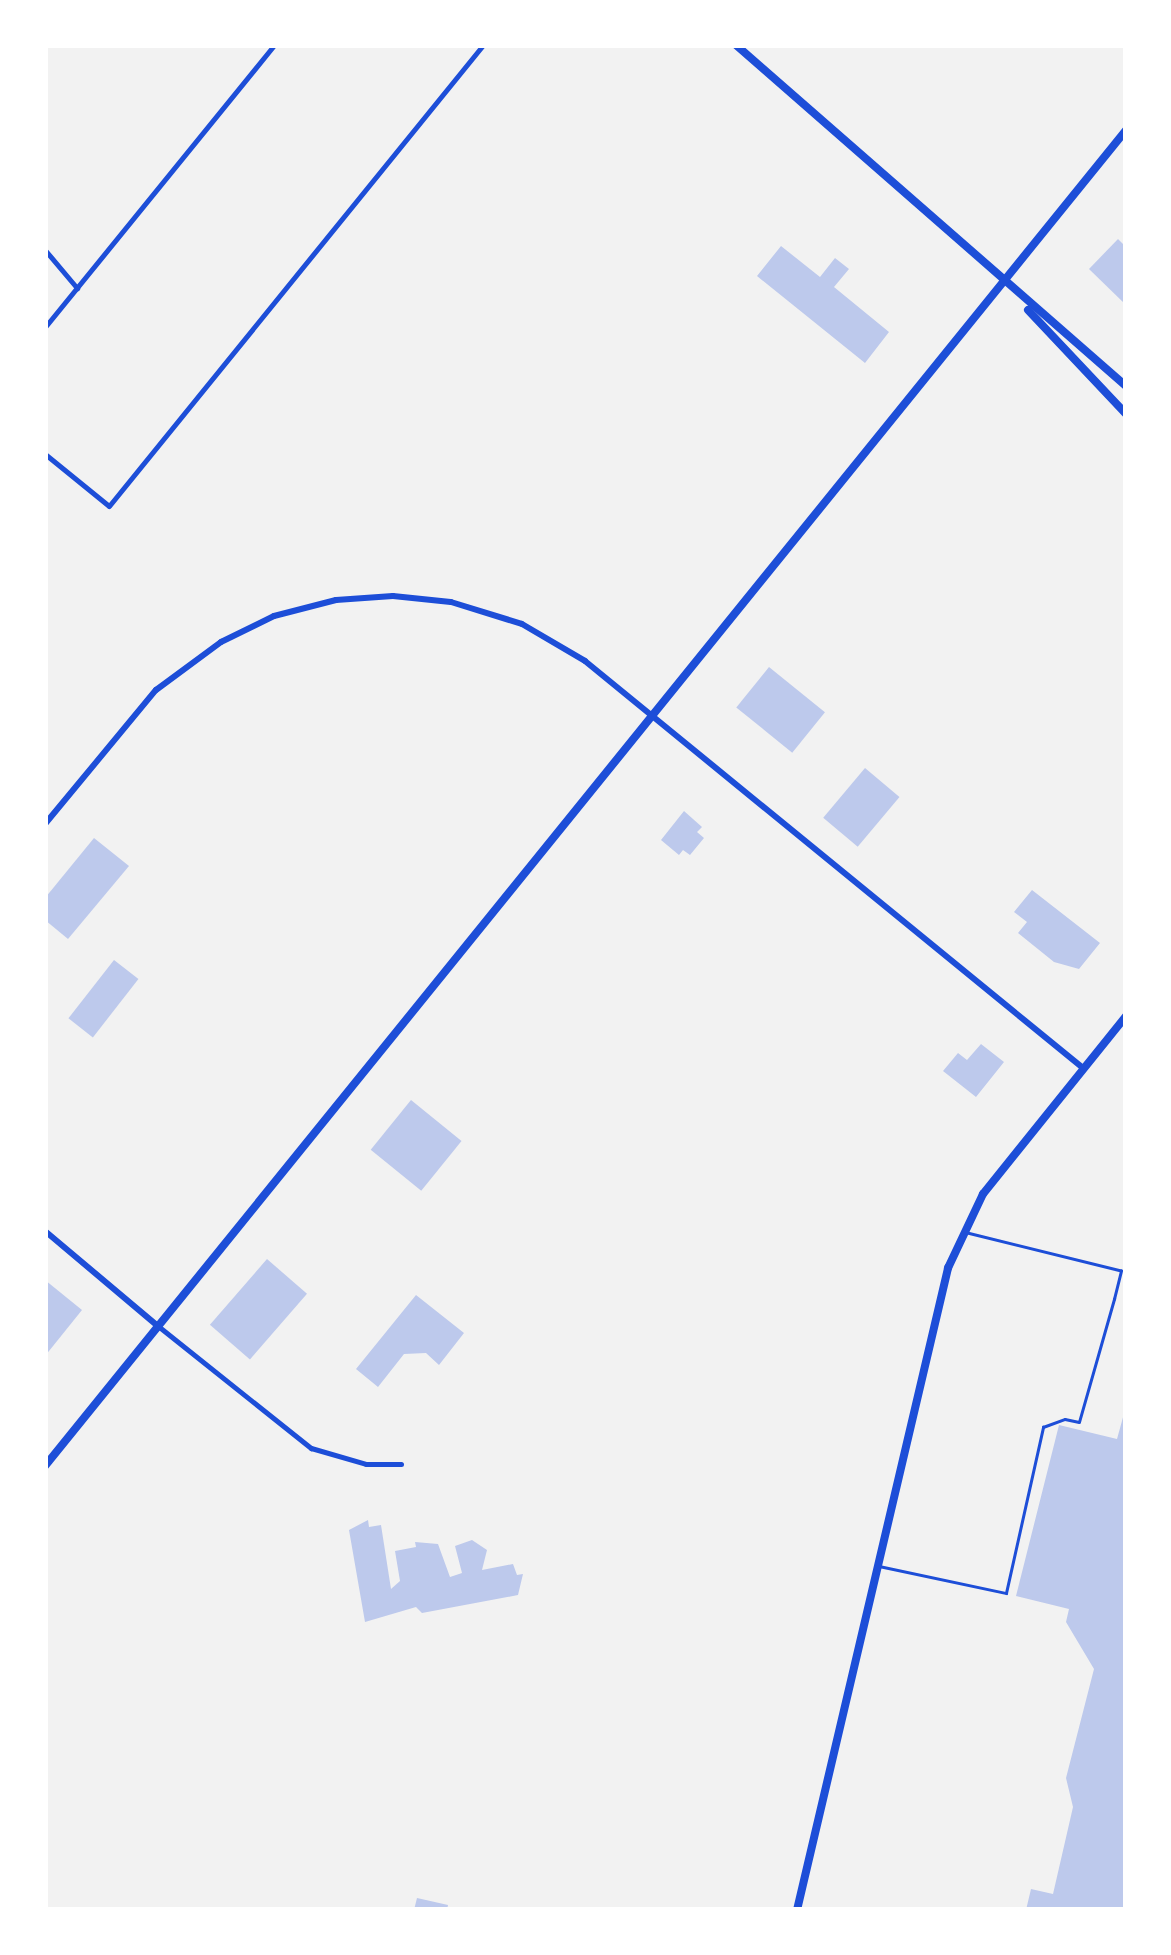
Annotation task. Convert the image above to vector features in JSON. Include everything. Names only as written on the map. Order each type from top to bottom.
[{"type":"main road","points":[[736,45],[1004,285],[1126,386]]},
{"type":"main road","points":[[45,1466],[1126,130]]},
{"type":"main road","points":[[1004,285],[1126,414]]},
{"type":"main road","points":[[797,1910],[941,1294],[962,1232],[1002,1168],[1126,1016]]},
{"type":"street","points":[[45,327],[274,45]]},
{"type":"street","points":[[45,454],[109,506],[483,45]]},
{"type":"street","points":[[45,250],[77,288]]},
{"type":"street","points":[[45,824],[156,690],[182,668],[248,627],[336,600],[421,598],[493,613],[565,648],[654,716],[1083,1068]]},
{"type":"street","points":[[45,1231],[311,1448],[366,1464],[401,1464]]},
{"type":"lane","points":[[878,1566],[1006,1593],[1043,1426],[1065,1418],[1079,1422],[1114,1299],[1120,1272],[962,1232]]},
{"type":"building","points":[[1118,239],[1126,247],[1126,305],[1089,269]]},
{"type":"building","points":[[781,246],[820,277],[835,258],[849,269],[834,287],[889,332],[865,363],[757,276]]},
{"type":"building","points":[[769,667],[825,712],[792,753],[736,707]]},
{"type":"building","points":[[865,768],[899,797],[858,847],[823,818]]},
{"type":"building","points":[[684,811],[702,827],[697,832],[704,838],[690,855],[683,850],[679,855],[661,840]]},
{"type":"building","points":[[94,838],[129,866],[68,939],[45,920],[45,898]]},
{"type":"building","points":[[1032,890],[1100,943],[1079,969],[1054,962],[1018,933],[1027,922],[1014,912]]},
{"type":"building","points":[[114,960],[138,979],[93,1037],[68,1018]]},
{"type":"building","points":[[981,1044],[1004,1062],[976,1097],[943,1071],[958,1053],[967,1060]]},
{"type":"building","points":[[411,1100],[462,1141],[421,1191],[371,1150]]},
{"type":"building","points":[[267,1259],[307,1294],[250,1359],[210,1325]]},
{"type":"building","points":[[45,1280],[82,1310],[45,1356]]},
{"type":"building","points":[[416,1295],[464,1333],[439,1365],[426,1353],[404,1354],[378,1387],[356,1369]]},
{"type":"building","points":[[1125,1410],[1126,1910],[1026,1910],[1031,1889],[1053,1894],[1073,1807],[1066,1778],[1094,1669],[1066,1622],[1069,1609],[1016,1596],[1059,1425],[1117,1439]]},
{"type":"building","points":[[368,1520],[369,1527],[381,1525],[391,1589],[400,1581],[395,1551],[416,1547],[415,1542],[438,1544],[450,1577],[462,1573],[455,1546],[472,1540],[487,1550],[482,1570],[513,1564],[517,1575],[523,1574],[518,1595],[422,1613],[416,1607],[365,1622],[349,1530]]},
{"type":"building","points":[[417,1898],[448,1905],[447,1910],[414,1910]]}]
